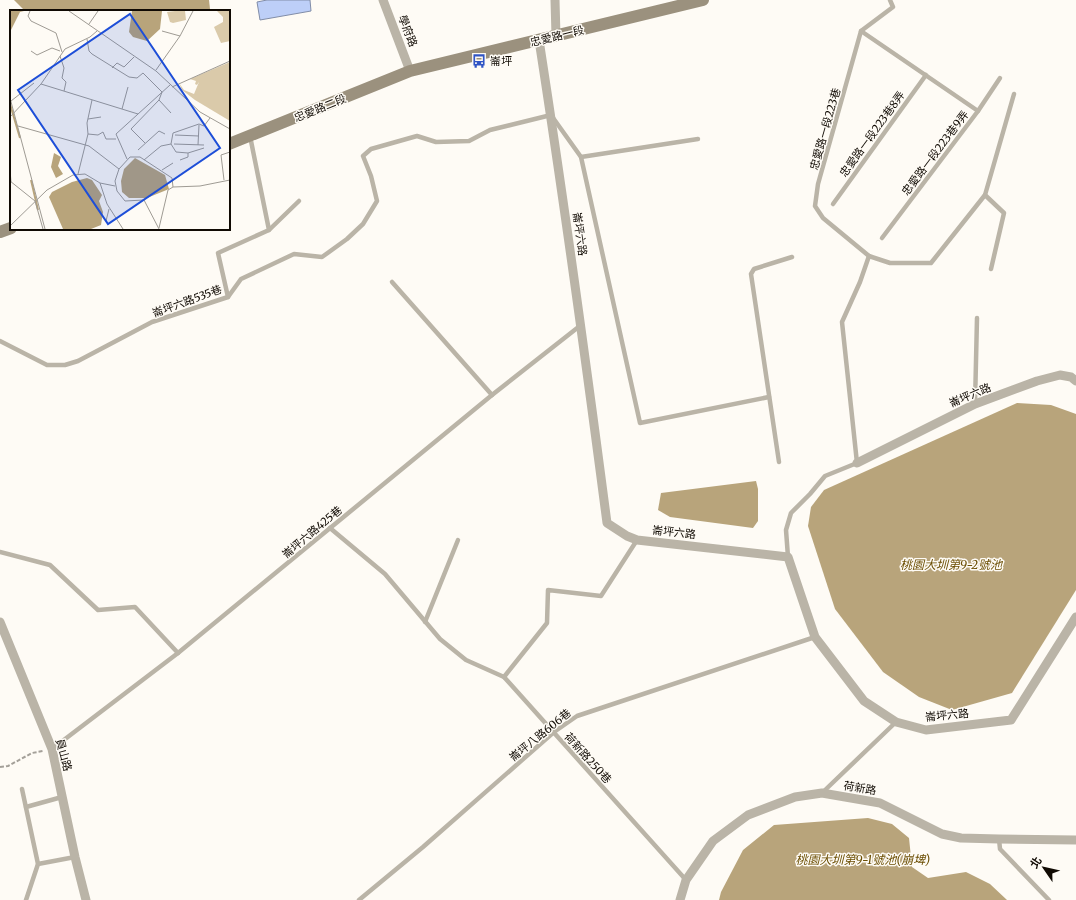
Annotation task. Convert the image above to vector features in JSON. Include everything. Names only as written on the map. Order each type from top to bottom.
[{"type":"main road","name":"忠愛路一段","points":[[410,71],[703,0]]},
{"type":"main road","name":"忠愛路二段","points":[[230,144],[410,71]]},
{"type":"main road","points":[[0,232],[10,228]]},
{"type":"street","name":"學府路","points":[[383,0],[410,71]]},
{"type":"street","points":[[555,0],[556,36]]},
{"type":"street","name":"崙坪六路","points":[[539,40],[581,325],[607,523],[627,536],[637,540],[788,557],[815,637],[864,700],[896,722],[926,730],[1011,720],[1076,617]]},
{"type":"street","name":"崙坪六路","points":[[857,463],[974,404],[1037,381],[1060,375],[1076,381]]},
{"type":"street","name":"員山路","points":[[0,622],[52,749],[75,857],[86,900]]},
{"type":"street","name":"荷新路","points":[[680,900],[686,880],[713,841],[748,815],[795,797],[822,793],[880,803],[942,834],[961,838],[1076,840]]},
{"type":"lane","points":[[890,0],[893,7],[861,30],[978,111]]},
{"type":"lane","name":"忠愛路一段223巷","points":[[861,30],[818,184],[815,206],[823,218],[869,256]]},
{"type":"lane","name":"忠愛路一段223巷8弄","points":[[833,204],[926,75]]},
{"type":"lane","name":"忠愛路一段223巷9弄","points":[[882,238],[978,111],[1000,78]]},
{"type":"lane","points":[[788,557],[786,530],[791,513],[825,476],[857,463],[842,322],[860,282],[869,256],[890,263],[931,263],[984,195],[1014,94]]},
{"type":"lane","points":[[551,115],[581,156],[640,423],[769,397]]},
{"type":"lane","name":"崙坪六路535巷","points":[[0,340],[47,365],[65,365],[78,361],[152,322],[228,297],[241,279],[294,254],[322,257],[347,239],[362,224],[377,201],[371,176],[363,156],[371,148],[417,136],[436,142],[469,141],[490,130],[551,115]]},
{"type":"lane","points":[[250,136],[269,230]]},
{"type":"lane","points":[[581,156],[698,139]]},
{"type":"lane","points":[[984,195],[1004,213],[991,269]]},
{"type":"lane","points":[[228,297],[218,253],[269,230],[299,201]]},
{"type":"lane","points":[[779,462],[751,274],[754,269],[792,256]]},
{"type":"lane","points":[[392,282],[492,395]]},
{"type":"lane","points":[[974,404],[977,318]]},
{"type":"lane","name":"崙坪六路425巷","points":[[52,749],[178,653],[492,395],[581,325]]},
{"type":"lane","name":"荷新路250巷","points":[[330,528],[385,574],[440,640],[466,660],[504,677],[686,880]]},
{"type":"lane","points":[[425,622],[458,540]]},
{"type":"lane","points":[[504,677],[547,623],[548,590],[601,596],[637,540]]},
{"type":"lane","points":[[0,552],[50,565],[98,610],[136,607],[178,653]]},
{"type":"lane","name":"崙坪八路606巷","points":[[359,900],[423,847],[554,732],[577,716],[815,637]]},
{"type":"lane","points":[[822,793],[896,722]]},
{"type":"lane","points":[[22,790],[38,864],[26,900]]},
{"type":"lane","points":[[26,807],[62,797]]},
{"type":"lane","points":[[999,839],[1000,849],[1049,900]]},
{"type":"lane","points":[[38,864],[75,857]]},
{"type":"path","points":[[0,767],[8,766],[32,753],[52,749]]},
{"type":"water","points":[[14,0],[209,0],[210,9],[208,10],[24,10]]},
{"type":"water","name":"桃園大圳第9-2號池","points":[[1017,403],[1051,405],[1076,414],[1076,590],[1012,693],[952,710],[919,697],[883,672],[835,609],[808,526],[811,507],[824,490]]},
{"type":"water","points":[[756,481],[758,489],[758,521],[753,528],[670,517],[658,510],[661,493]]},
{"type":"water","name":"桃園大圳第9-1號池(崩埤)","points":[[868,818],[892,824],[909,838],[912,867],[928,878],[966,872],[990,884],[1007,900],[719,900],[721,892],[743,850],[774,825]]},
{"type":"building","points":[[267,0],[310,0],[311,11],[260,20],[257,2]]},
{"type":"place","name":"崙坪","points":[[479,61]]}]
